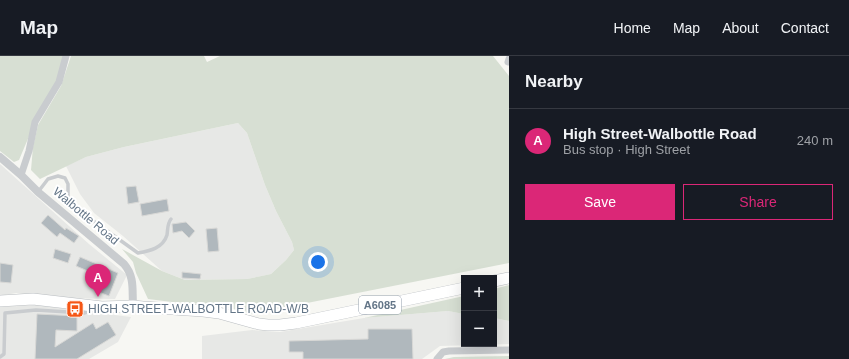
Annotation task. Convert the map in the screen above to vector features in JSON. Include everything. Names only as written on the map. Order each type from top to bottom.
[{"type":"main road","points":[[497,280],[509,278]]},
{"type":"main road","name":"A6085","points":[[0,301],[33,298],[102,307],[133,306],[203,311],[219,313],[259,324],[280,325],[461,289]]},
{"type":"street","points":[[21,175],[29,151],[35,122],[59,82],[66,56]]},
{"type":"street","name":"Walbottle Road","points":[[0,157],[38,192],[128,268],[132,281],[133,306]]},
{"type":"street","points":[[437,359],[443,352],[449,351],[509,350]]},
{"type":"lane","points":[[38,192],[48,179],[58,176],[65,178],[68,184],[68,197],[71,205],[138,253],[147,252],[162,244],[166,236],[168,222],[171,219]]},
{"type":"lane","points":[[0,357],[4,354],[5,313],[36,310],[84,313],[102,307]]},
{"type":"shaded area","points":[[0,56],[64,56],[57,80],[30,134],[19,160],[14,162],[0,151]]},
{"type":"shaded area","points":[[71,56],[204,56],[207,62],[220,56],[493,56],[509,76],[509,263],[251,314],[220,305],[148,299],[136,273],[133,262],[122,249],[162,271],[185,280],[247,279],[271,274],[294,250],[292,242],[265,185],[247,133],[238,123],[124,147],[86,157],[40,179],[31,170],[33,147],[38,125],[61,86]]},
{"type":"shaded area","points":[[238,123],[247,133],[265,185],[292,242],[294,250],[271,274],[247,279],[185,280],[162,271],[123,236],[94,213],[80,194],[66,166],[86,157],[124,147]]},
{"type":"shaded area","points":[[0,164],[89,244],[127,275],[115,299],[58,298],[16,293],[0,296]]},
{"type":"shaded area","points":[[509,285],[509,321],[497,319],[497,288]]},
{"type":"shaded area","points":[[461,297],[461,313],[448,311],[364,318]]},
{"type":"shaded area","points":[[36,305],[131,317],[118,342],[89,359],[0,359],[0,307]]},
{"type":"shaded area","points":[[448,311],[461,313],[461,345],[440,346],[422,359],[202,359],[202,336],[252,330],[280,332],[364,318]]},
{"type":"shaded area","points":[[497,319],[509,321],[509,344],[497,344]]},
{"type":"shaded area","points":[[509,356],[509,359],[445,359],[454,357]]},
{"type":"building","points":[[136,186],[139,202],[128,204],[126,187]]},
{"type":"building","points":[[167,199],[169,211],[142,216],[140,204]]},
{"type":"building","points":[[48,215],[65,230],[66,228],[79,236],[74,243],[60,233],[57,237],[41,223]]},
{"type":"building","points":[[186,222],[195,231],[189,238],[182,231],[173,233],[172,224]]},
{"type":"building","points":[[217,228],[219,251],[208,252],[206,229]]},
{"type":"building","points":[[55,249],[71,254],[68,263],[53,258]]},
{"type":"building","points":[[80,257],[118,273],[109,296],[96,291],[102,277],[76,266]]},
{"type":"building","points":[[0,263],[13,265],[11,283],[0,282]]},
{"type":"building","points":[[182,272],[201,274],[200,279],[182,278]]},
{"type":"building","points":[[37,314],[77,316],[77,331],[56,330],[55,347],[93,323],[96,329],[108,322],[116,335],[77,359],[35,359]]},
{"type":"building","points":[[368,329],[412,329],[413,359],[303,359],[303,352],[289,352],[289,341],[368,339]]},
{"type":"place","name":"High Street-Walbottle Road","points":[[98,297]]},
{"type":"place","name":"HIGH STREET-WALBOTTLE ROAD-W/B","points":[[75,309]]}]
